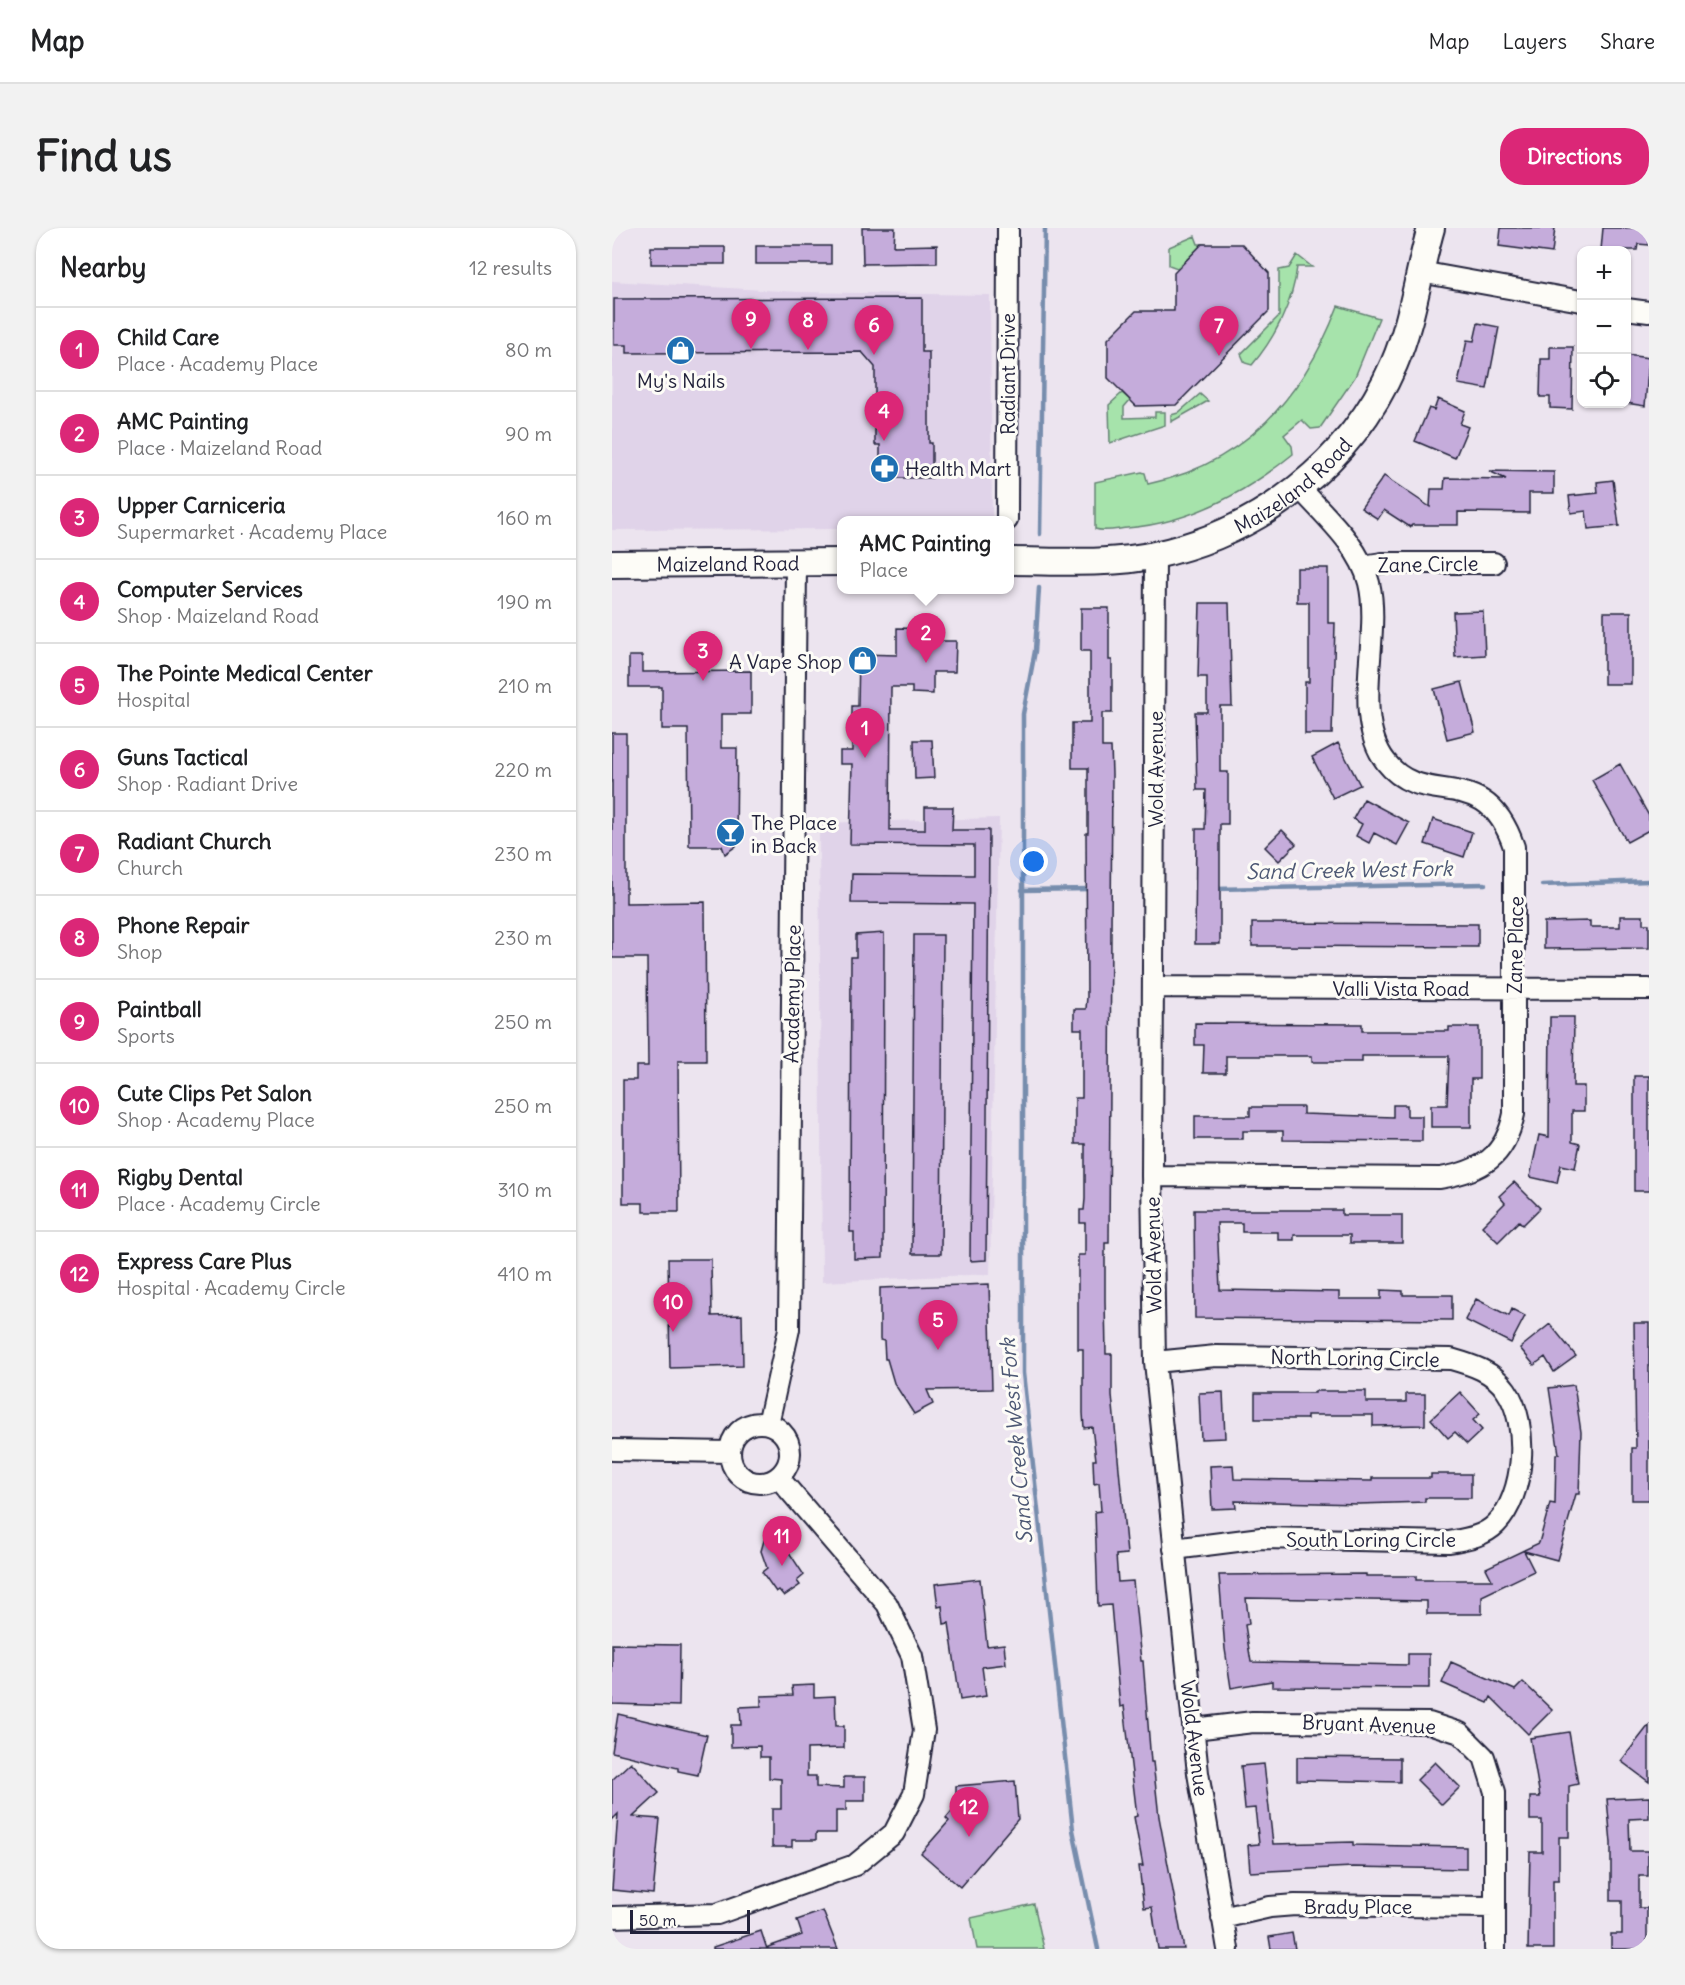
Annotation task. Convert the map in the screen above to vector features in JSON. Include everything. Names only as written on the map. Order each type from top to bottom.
[{"type":"main road","name":"Maizeland Road","points":[[1014,561],[1133,559],[1155,555],[1216,536],[1242,524],[1300,488],[1343,446],[1380,392],[1406,333],[1431,228]]},
{"type":"main road","name":"Maizeland Road","points":[[612,564],[837,562]]},
{"type":"street","name":"Radiant Drive","points":[[1007,516],[1008,228]]},
{"type":"street","points":[[1420,272],[1577,300]]},
{"type":"street","points":[[1631,310],[1649,312]]},
{"type":"street","name":"Zane Place","points":[[1152,1176],[1440,1178],[1459,1175],[1478,1168],[1494,1157],[1505,1144],[1514,1114],[1516,866],[1514,848],[1508,830],[1488,804],[1474,795],[1416,783],[1401,775],[1387,762],[1377,745],[1369,710],[1371,601],[1369,583],[1354,551],[1300,488]]},
{"type":"street","name":"Wold Avenue","points":[[1155,555],[1152,1176],[1155,1362],[1194,1729],[1228,1949]]},
{"type":"street","name":"Academy Place","points":[[768,1424],[789,1329],[796,562]]},
{"type":"street","name":"Zane Circle","points":[[1363,566],[1382,563],[1494,563]]},
{"type":"street","name":"Valli Vista Road","points":[[1154,987],[1649,988]]},
{"type":"street","name":"North Loring Circle","points":[[1155,1362],[1216,1356],[1451,1359],[1473,1365],[1492,1375],[1515,1405],[1520,1426]]},
{"type":"street","points":[[768,1424],[779,1429],[790,1446],[790,1457],[786,1470],[778,1477],[759,1483],[744,1479],[732,1462],[730,1452],[739,1432],[747,1426],[768,1424]]},
{"type":"street","name":"South Loring Circle","points":[[1174,1549],[1261,1538],[1449,1542],[1469,1539],[1496,1524],[1514,1497],[1519,1481],[1520,1426]]},
{"type":"street","points":[[612,1450],[730,1452]]},
{"type":"street","points":[[612,1917],[717,1914],[855,1865],[894,1833],[914,1794],[924,1731],[912,1656],[887,1604],[778,1477]]},
{"type":"street","name":"Bryant Avenue","points":[[1194,1729],[1252,1722],[1429,1723],[1445,1726],[1460,1733],[1484,1757],[1491,1772],[1495,1792],[1495,1949]]},
{"type":"street","name":"Brady Place","points":[[1222,1918],[1270,1907],[1295,1905],[1495,1907]]},
{"type":"shaded area","points":[[612,281],[798,292],[990,295],[992,516],[837,516],[837,529],[612,530]]},
{"type":"shaded area","points":[[999,818],[990,1274],[822,1282],[819,823]]},
{"type":"green space","points":[[1195,236],[1198,244],[1204,244],[1177,268],[1169,265],[1169,247]]},
{"type":"green space","points":[[1297,255],[1312,267],[1297,267],[1292,293],[1282,319],[1252,365],[1245,363],[1241,354],[1279,316],[1279,270],[1289,268]]},
{"type":"green space","points":[[1338,306],[1379,318],[1355,377],[1320,428],[1311,429],[1302,420],[1284,435],[1292,446],[1293,454],[1236,494],[1194,513],[1150,525],[1111,530],[1095,529],[1095,482],[1142,472],[1145,473],[1148,484],[1183,474],[1214,460],[1242,442],[1267,421],[1308,369]]},
{"type":"green space","points":[[1122,393],[1130,400],[1124,407],[1124,418],[1155,417],[1155,412],[1165,412],[1165,425],[1110,443],[1109,405]]},
{"type":"green space","points":[[1200,394],[1208,401],[1171,422],[1171,415],[1178,413]]},
{"type":"green space","points":[[1034,1904],[1044,1949],[977,1949],[971,1918]]},
{"type":"building","points":[[862,228],[895,228],[894,246],[937,245],[937,263],[863,264]]},
{"type":"building","points":[[1501,228],[1555,228],[1552,253],[1499,246]]},
{"type":"building","points":[[1603,228],[1649,228],[1649,245],[1638,244],[1637,250],[1631,250],[1631,246],[1601,246]]},
{"type":"building","points":[[1202,244],[1242,244],[1269,273],[1269,311],[1176,405],[1136,406],[1108,378],[1108,339],[1136,311],[1174,311],[1174,273]]},
{"type":"building","points":[[756,246],[831,246],[831,264],[756,264]]},
{"type":"building","points":[[651,247],[725,247],[725,264],[651,264]]},
{"type":"building","points":[[922,298],[922,352],[929,352],[929,443],[932,443],[932,478],[880,478],[880,445],[875,445],[875,367],[862,352],[627,353],[627,345],[614,345],[614,299]]},
{"type":"building","points":[[1478,323],[1499,327],[1487,389],[1458,384],[1467,340],[1474,341]]},
{"type":"building","points":[[1550,347],[1573,347],[1572,409],[1550,408],[1550,397],[1540,397],[1541,359],[1550,359]]},
{"type":"building","points":[[1631,356],[1649,358],[1645,406],[1631,404]]},
{"type":"building","points":[[1438,399],[1465,411],[1460,424],[1468,427],[1455,458],[1415,441],[1429,408],[1434,410]]},
{"type":"building","points":[[1489,471],[1554,472],[1554,493],[1529,493],[1529,513],[1458,512],[1458,525],[1412,525],[1410,527],[1384,510],[1378,519],[1361,508],[1384,476],[1430,507],[1431,489],[1444,489],[1445,478],[1506,479]]},
{"type":"building","points":[[1613,480],[1619,526],[1588,529],[1586,511],[1571,513],[1569,496],[1598,493],[1597,482]]},
{"type":"building","points":[[1297,568],[1328,568],[1328,623],[1335,623],[1332,734],[1305,734],[1305,682],[1309,682],[1309,602],[1297,602]]},
{"type":"building","points":[[1200,603],[1229,603],[1232,706],[1220,706],[1220,772],[1228,772],[1228,824],[1220,824],[1220,944],[1195,944],[1196,829],[1205,829],[1206,790],[1197,790],[1195,712],[1207,712],[1207,677],[1198,677]]},
{"type":"building","points":[[1081,608],[1109,608],[1109,660],[1112,660],[1112,713],[1102,713],[1102,747],[1111,747],[1112,774],[1109,1243],[1105,1243],[1105,1301],[1106,1354],[1112,1354],[1112,1395],[1127,1554],[1116,1555],[1118,1582],[1133,1581],[1141,1661],[1143,1661],[1151,1762],[1153,1762],[1159,1817],[1184,1949],[1158,1949],[1152,1907],[1144,1908],[1139,1866],[1143,1866],[1134,1817],[1137,1816],[1124,1706],[1120,1707],[1111,1605],[1098,1606],[1095,1512],[1101,1511],[1099,1483],[1094,1484],[1093,1460],[1096,1460],[1092,1427],[1084,1428],[1083,1349],[1078,1349],[1078,1255],[1085,1255],[1085,1223],[1080,1223],[1080,1210],[1084,1210],[1085,1199],[1085,1144],[1075,1144],[1075,1098],[1082,1098],[1082,1029],[1074,1029],[1074,1009],[1086,1009],[1087,997],[1088,768],[1072,768],[1072,723],[1090,723],[1090,651],[1081,651]]},
{"type":"building","points":[[1483,611],[1485,655],[1455,657],[1453,612]]},
{"type":"building","points":[[1604,612],[1631,612],[1631,684],[1604,684]]},
{"type":"building","points":[[897,628],[932,629],[932,641],[956,641],[955,672],[933,672],[933,694],[912,693],[912,687],[891,687],[890,830],[925,830],[925,807],[953,807],[952,830],[989,830],[986,1260],[970,1261],[973,904],[851,903],[852,874],[974,875],[974,845],[850,844],[852,764],[840,764],[840,751],[852,751],[852,706],[858,706],[859,654],[897,655]]},
{"type":"building","points":[[629,656],[642,656],[642,672],[751,671],[751,714],[721,714],[721,748],[737,748],[736,846],[725,854],[722,846],[689,846],[688,729],[662,729],[662,687],[629,687]]},
{"type":"building","points":[[1462,682],[1475,732],[1447,739],[1434,689]]},
{"type":"building","points":[[612,733],[626,733],[626,903],[705,902],[706,1061],[678,1061],[679,1212],[643,1212],[643,1203],[623,1203],[623,1080],[636,1080],[636,1066],[648,1066],[647,958],[612,958]]},
{"type":"building","points":[[914,740],[932,740],[934,778],[915,779]]},
{"type":"building","points":[[1338,743],[1360,785],[1333,798],[1312,757]]},
{"type":"building","points":[[1620,764],[1649,816],[1649,830],[1627,842],[1592,780]]},
{"type":"building","points":[[1364,799],[1409,823],[1397,845],[1374,833],[1369,843],[1356,836],[1362,824],[1353,819]]},
{"type":"building","points":[[1433,819],[1472,832],[1464,857],[1425,844]]},
{"type":"building","points":[[1282,830],[1296,844],[1279,861],[1265,847]]},
{"type":"building","points":[[1620,916],[1643,916],[1643,924],[1649,924],[1649,948],[1544,949],[1544,922],[1590,921],[1590,927],[1620,927]]},
{"type":"building","points":[[1252,923],[1478,924],[1478,947],[1252,946]]},
{"type":"building","points":[[884,933],[883,1258],[854,1259],[854,1232],[850,1232],[851,957],[856,957],[856,935]]},
{"type":"building","points":[[914,935],[943,935],[941,1254],[912,1254]]},
{"type":"building","points":[[1550,1017],[1574,1017],[1573,1086],[1584,1086],[1584,1111],[1572,1111],[1572,1142],[1580,1144],[1575,1168],[1561,1165],[1557,1183],[1530,1177],[1539,1135],[1549,1137]]},
{"type":"building","points":[[1195,1023],[1362,1024],[1362,1031],[1449,1031],[1449,1027],[1479,1027],[1479,1079],[1471,1079],[1471,1127],[1431,1127],[1431,1105],[1447,1105],[1449,1056],[1362,1056],[1362,1062],[1312,1062],[1312,1056],[1226,1056],[1226,1073],[1203,1073],[1204,1045],[1195,1045]]},
{"type":"building","points":[[1634,1076],[1649,1076],[1649,1191],[1634,1191]]},
{"type":"building","points":[[1393,1105],[1407,1105],[1407,1116],[1422,1116],[1422,1141],[1283,1140],[1283,1131],[1243,1131],[1243,1139],[1195,1139],[1195,1116],[1250,1116],[1250,1107],[1303,1107],[1303,1114],[1393,1117]]},
{"type":"building","points":[[1514,1182],[1540,1208],[1523,1225],[1519,1221],[1498,1242],[1482,1226],[1505,1203],[1499,1196]]},
{"type":"building","points":[[1194,1210],[1342,1210],[1342,1215],[1402,1215],[1402,1243],[1350,1243],[1350,1235],[1294,1235],[1294,1240],[1278,1240],[1278,1232],[1242,1232],[1242,1223],[1217,1223],[1220,1290],[1339,1292],[1339,1299],[1381,1299],[1381,1290],[1403,1291],[1403,1295],[1452,1295],[1452,1320],[1195,1318]]},
{"type":"building","points":[[668,1259],[711,1259],[712,1316],[742,1315],[743,1366],[670,1368]]},
{"type":"building","points":[[989,1284],[992,1389],[927,1390],[933,1404],[914,1414],[894,1383],[887,1359],[885,1359],[884,1341],[880,1340],[880,1288]]},
{"type":"building","points":[[1476,1299],[1509,1316],[1512,1309],[1525,1316],[1511,1343],[1465,1320]]},
{"type":"building","points":[[1634,1323],[1649,1323],[1649,1500],[1632,1500],[1632,1448],[1636,1448]]},
{"type":"building","points":[[1550,1324],[1576,1356],[1554,1372],[1545,1357],[1534,1365],[1520,1348]]},
{"type":"building","points":[[1574,1385],[1581,1432],[1579,1494],[1576,1494],[1557,1560],[1524,1551],[1534,1571],[1482,1596],[1482,1614],[1427,1614],[1427,1601],[1246,1598],[1249,1624],[1245,1625],[1251,1662],[1408,1665],[1408,1654],[1429,1654],[1429,1688],[1272,1687],[1272,1681],[1231,1688],[1225,1649],[1219,1575],[1366,1574],[1366,1576],[1416,1576],[1416,1580],[1492,1580],[1486,1568],[1539,1543],[1550,1503],[1555,1504],[1556,1454],[1559,1454],[1549,1388]]},
{"type":"building","points":[[1315,1391],[1366,1391],[1366,1402],[1406,1402],[1406,1394],[1425,1394],[1425,1425],[1373,1426],[1373,1415],[1307,1415],[1307,1419],[1255,1419],[1255,1393],[1315,1393]]},
{"type":"building","points":[[1223,1392],[1225,1438],[1201,1439],[1199,1393]]},
{"type":"building","points":[[1460,1392],[1480,1414],[1473,1420],[1482,1430],[1467,1444],[1455,1432],[1448,1438],[1431,1419]]},
{"type":"building","points":[[1233,1465],[1234,1479],[1372,1481],[1372,1478],[1431,1478],[1431,1474],[1471,1474],[1471,1498],[1425,1498],[1425,1502],[1359,1504],[1235,1501],[1236,1508],[1212,1509],[1210,1466]]},
{"type":"building","points":[[767,1530],[774,1541],[779,1537],[804,1575],[797,1581],[800,1585],[784,1596],[779,1590],[776,1592],[762,1572],[767,1568],[761,1551]]},
{"type":"building","points":[[980,1579],[987,1646],[1004,1644],[1006,1664],[982,1667],[986,1696],[960,1700],[949,1623],[944,1624],[942,1606],[938,1607],[935,1584]]},
{"type":"building","points":[[612,1644],[680,1645],[679,1706],[612,1704]]},
{"type":"building","points":[[1451,1662],[1515,1690],[1523,1682],[1552,1710],[1528,1734],[1491,1697],[1488,1703],[1442,1683]]},
{"type":"building","points":[[814,1685],[814,1697],[835,1696],[836,1726],[844,1726],[844,1748],[807,1749],[807,1776],[816,1776],[816,1787],[844,1788],[844,1777],[865,1777],[865,1801],[846,1801],[846,1811],[836,1811],[836,1833],[816,1833],[816,1840],[792,1840],[792,1847],[772,1847],[772,1809],[781,1809],[781,1779],[769,1778],[769,1757],[760,1757],[760,1746],[731,1747],[731,1725],[741,1725],[740,1707],[761,1706],[761,1696],[793,1695],[792,1686]]},
{"type":"building","points":[[618,1714],[707,1735],[698,1775],[612,1752]]},
{"type":"building","points":[[1649,1725],[1649,1782],[1621,1761]]},
{"type":"building","points":[[1569,1732],[1578,1784],[1569,1786],[1569,1837],[1559,1837],[1559,1880],[1553,1880],[1553,1949],[1528,1949],[1530,1852],[1542,1852],[1542,1820],[1530,1820],[1530,1797],[1540,1797],[1530,1738]]},
{"type":"building","points":[[1297,1757],[1400,1758],[1400,1782],[1297,1780]]},
{"type":"building","points":[[631,1762],[659,1793],[633,1817],[660,1819],[653,1894],[612,1890],[618,1814],[612,1820],[612,1780]]},
{"type":"building","points":[[1435,1762],[1460,1787],[1442,1805],[1417,1780]]},
{"type":"building","points":[[1264,1764],[1273,1844],[1353,1842],[1353,1845],[1466,1847],[1466,1869],[1353,1867],[1250,1872],[1248,1845],[1259,1844],[1255,1808],[1245,1809],[1241,1766]]},
{"type":"building","points":[[1015,1781],[1018,1819],[960,1887],[921,1853],[949,1821],[946,1818],[956,1806],[956,1786]]},
{"type":"building","points":[[1649,1797],[1649,1818],[1629,1819],[1630,1851],[1648,1851],[1648,1876],[1639,1876],[1639,1908],[1647,1908],[1647,1949],[1611,1949],[1611,1934],[1622,1934],[1622,1901],[1611,1901],[1611,1843],[1607,1799]]},
{"type":"building","points":[[823,1911],[838,1949],[768,1949],[768,1947],[802,1935],[797,1920]]},
{"type":"building","points":[[761,1931],[767,1949],[713,1949],[713,1947]]},
{"type":"building","points":[[1292,1933],[1295,1949],[1271,1949],[1269,1937]]},
{"type":"waterway","name":"Sand Creek West Fork","points":[[1040,534],[1045,228]]},
{"type":"waterway","name":"Sand Creek West Fork","points":[[1039,588],[1035,651],[1023,714],[1023,1373],[1073,1830],[1098,1949]]},
{"type":"waterway","points":[[1542,885],[1649,881]]},
{"type":"waterway","name":"Sand Creek West Fork","points":[[1215,889],[1485,884]]},
{"type":"waterway","name":"Sand Creek West Fork","points":[[1022,890],[1090,889]]},
{"type":"place","name":"Paintball","points":[[751,349]]},
{"type":"place","name":"My's Nails","points":[[681,350]]},
{"type":"place","name":"Phone Repair","points":[[808,350]]},
{"type":"place","name":"Guns Tactical","points":[[874,355]]},
{"type":"place","name":"Radiant Church","points":[[1219,356]]},
{"type":"place","name":"Computer Services","points":[[884,441]]},
{"type":"place","name":"Health Mart","points":[[884,468]]},
{"type":"place","name":"A Vape Shop","points":[[863,661]]},
{"type":"place","name":"AMC Painting","points":[[926,663]]},
{"type":"place","name":"Upper Carniceria","points":[[703,681]]},
{"type":"place","name":"Child Care","points":[[865,758]]},
{"type":"place","name":"The Place in Back","points":[[730,833]]},
{"type":"place","name":"Cute Clips Pet Salon","points":[[673,1332]]},
{"type":"place","name":"The Pointe Medical Center","points":[[938,1350]]},
{"type":"place","name":"Rigby Dental","points":[[782,1566]]},
{"type":"place","name":"Express Care Plus","points":[[969,1837]]}]
